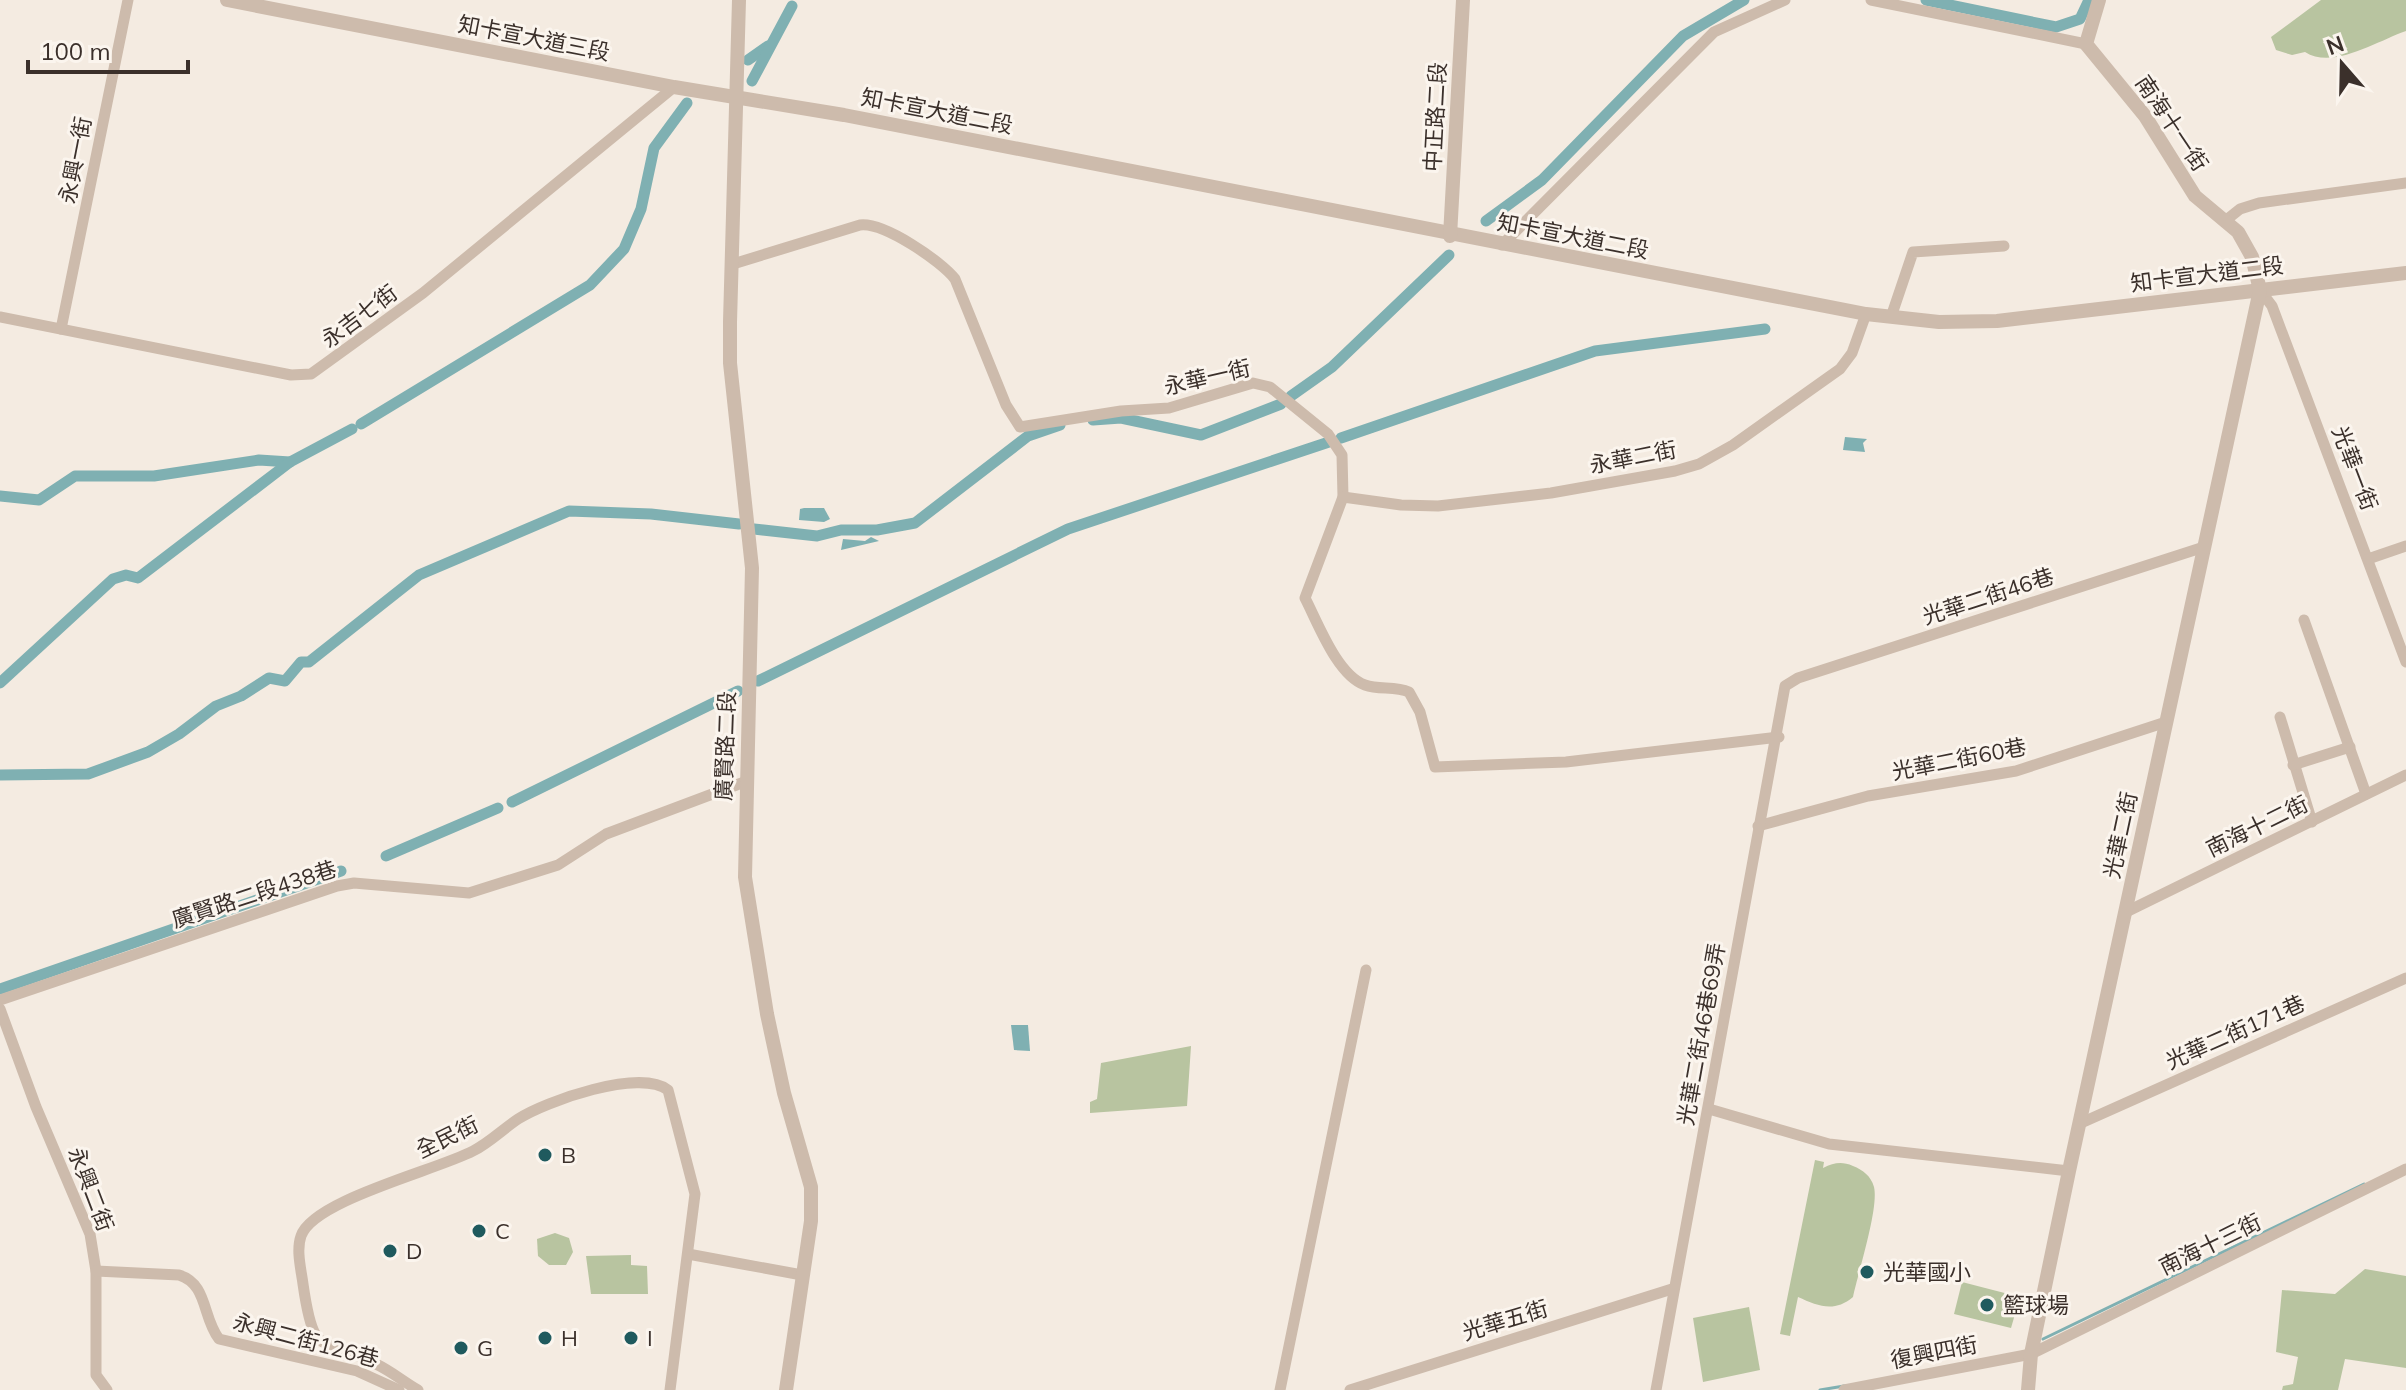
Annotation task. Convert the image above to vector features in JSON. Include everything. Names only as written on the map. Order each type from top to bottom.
[{"type":"street","name":"永興一街","points":[[61,329],[128,0]]},
{"type":"street","name":"知卡宣大道三段","points":[[227,0],[674,87],[739,96]]},
{"type":"street","name":"廣賢路二段","points":[[739,0],[730,363],[752,568],[745,877],[784,1093],[811,1187],[811,1221],[786,1390]]},
{"type":"street","name":"中正路二段","points":[[1450,236],[1463,0]]},
{"type":"street","points":[[1502,245],[1714,32],[1785,0]]},
{"type":"street","points":[[1873,0],[2086,44],[2099,0]]},
{"type":"street","name":"南海十一街","points":[[2086,44],[2145,116],[2195,196],[2238,232],[2252,257],[2260,290]]},
{"type":"street","name":"永吉七街","points":[[0,317],[291,375],[311,374],[423,293],[674,87]]},
{"type":"street","name":"知卡宣大道二段","points":[[739,96],[1450,236],[1891,317],[1939,322],[1997,321],[2406,273]]},
{"type":"street","points":[[2225,221],[2240,209],[2259,203],[2406,183]]},
{"type":"street","name":"永華一街","points":[[733,264],[873,225],[942,265],[955,279],[1006,405],[1020,427],[1121,411],[1169,408],[1253,383],[1265,384],[1328,434],[1338,446],[1343,497],[1305,598],[1322,634],[1354,678],[1365,685],[1409,692],[1420,712],[1435,767],[1566,762],[1779,737]]},
{"type":"street","points":[[1891,317],[1913,252],[2004,246]]},
{"type":"street","name":"光華二街","points":[[2028,1390],[2031,1354],[2069,1171],[2260,290]]},
{"type":"street","name":"光華一街","points":[[2260,290],[2272,306],[2406,662]]},
{"type":"street","name":"永華二街","points":[[1343,497],[1401,505],[1438,506],[1551,493],[1688,468],[1733,445],[1840,369],[1852,353],[1866,314]]},
{"type":"street","points":[[2368,559],[2406,546]]},
{"type":"street","name":"光華二街46巷","points":[[1785,686],[1798,678],[2204,547]]},
{"type":"street","points":[[2304,620],[2366,794]]},
{"type":"street","name":"光華二街46巷69弄","points":[[1656,1390],[1758,826],[1779,737],[1785,686]]},
{"type":"street","points":[[2280,717],[2312,822]]},
{"type":"street","name":"光華二街60巷","points":[[1758,826],[1868,796],[2016,771],[2166,722]]},
{"type":"street","points":[[2293,765],[2350,747]]},
{"type":"street","name":"南海十二街","points":[[2126,912],[2406,775]]},
{"type":"street","name":"廣賢路二段438巷","points":[[0,1000],[337,886],[354,883],[469,893],[508,883],[558,865],[606,834],[747,781]]},
{"type":"street","points":[[1280,1390],[1366,970]]},
{"type":"street","name":"光華二街171巷","points":[[2081,1123],[2406,978]]},
{"type":"street","name":"永興二街","points":[[0,1009],[36,1107],[82,1210],[96,1271],[96,1375],[107,1390]]},
{"type":"street","name":"全民街","points":[[418,1390],[375,1363],[328,1348],[315,1336],[307,1313],[299,1261],[301,1235],[311,1220],[333,1205],[475,1150],[521,1117],[582,1093],[647,1081],[658,1083],[668,1090],[695,1194],[670,1390]]},
{"type":"street","points":[[1709,1109],[1829,1144],[2069,1171]]},
{"type":"street","name":"南海十三街","points":[[2031,1354],[2406,1169]]},
{"type":"street","points":[[688,1254],[802,1275]]},
{"type":"street","name":"永興二街126巷","points":[[96,1271],[179,1275],[192,1279],[198,1286],[211,1329],[219,1339],[357,1371],[399,1390]]},
{"type":"street","name":"光華五街","points":[[1350,1390],[1672,1289]]},
{"type":"street","name":"復興四街","points":[[1844,1390],[2031,1354]]},
{"type":"green space","points":[[2321,0],[2406,0],[2406,31],[2355,52],[2329,58],[2305,52],[2292,55],[2276,50],[2271,37]]},
{"type":"green space","points":[[1191,1046],[1187,1106],[1090,1113],[1090,1102],[1097,1099],[1101,1063]]},
{"type":"green space","points":[[1815,1160],[1824,1162],[1823,1168],[1845,1164],[1866,1174],[1874,1187],[1874,1210],[1853,1297],[1833,1306],[1819,1305],[1798,1297],[1790,1336],[1780,1334]]},
{"type":"green space","points":[[555,1233],[569,1238],[573,1252],[566,1265],[549,1265],[538,1256],[537,1239]]},
{"type":"green space","points":[[631,1255],[631,1265],[647,1266],[648,1294],[591,1294],[586,1256]]},
{"type":"green space","points":[[2365,1269],[2406,1276],[2406,1368],[2345,1359],[2338,1390],[2282,1390],[2283,1386],[2293,1384],[2298,1357],[2276,1352],[2282,1290],[2335,1294]]},
{"type":"green space","name":"籃球場","points":[[1962,1282],[2020,1297],[2011,1328],[1954,1314]]},
{"type":"green space","points":[[1749,1307],[1760,1370],[1703,1382],[1693,1318]]},
{"type":"water","points":[[1845,437],[1867,439],[1863,443],[1865,452],[1843,450]]},
{"type":"water","points":[[824,508],[830,519],[824,522],[799,520],[800,509]]},
{"type":"water","points":[[871,537],[879,541],[841,550],[843,539],[865,541]]},
{"type":"water","points":[[1011,1025],[1028,1025],[1030,1051],[1014,1050]]},
{"type":"waterway","points":[[1486,221],[1542,180],[1683,36],[1744,0]]},
{"type":"waterway","points":[[1926,0],[2056,27],[2080,19],[2089,0]]},
{"type":"waterway","points":[[752,81],[792,6]]},
{"type":"waterway","points":[[748,60],[768,46]]},
{"type":"waterway","points":[[361,424],[590,285],[624,249],[641,209],[654,148],[687,103]]},
{"type":"waterway","points":[[1291,396],[1332,367],[1449,255]]},
{"type":"waterway","points":[[1341,438],[1595,351],[1765,329]]},
{"type":"waterway","points":[[1093,420],[1121,418],[1201,435],[1281,404]]},
{"type":"waterway","points":[[754,529],[817,536],[841,530],[877,530],[915,523],[1028,436],[1060,425]]},
{"type":"waterway","points":[[0,683],[113,579],[126,575],[138,578],[290,462],[352,429]]},
{"type":"waterway","points":[[758,681],[1068,529],[1329,442]]},
{"type":"waterway","points":[[0,496],[39,500],[75,476],[154,476],[259,460],[290,462]]},
{"type":"waterway","points":[[0,775],[88,774],[148,752],[179,734],[216,706],[241,696],[269,678],[285,681],[301,662],[309,662],[419,575],[569,511],[651,514],[739,524]]},
{"type":"waterway","points":[[512,802],[738,691]]},
{"type":"waterway","points":[[386,856],[498,808]]},
{"type":"waterway","points":[[0,989],[341,871]]},
{"type":"waterway","points":[[2043,1339],[2364,1184]]},
{"type":"waterway","points":[[1820,1390],[1844,1386]]},
{"type":"place","name":"B","points":[[545,1155]]},
{"type":"place","name":"C","points":[[479,1231]]},
{"type":"place","name":"D","points":[[390,1251]]},
{"type":"place","name":"光華國小","points":[[1867,1272]]},
{"type":"place","name":"籃球場","points":[[1987,1305]]},
{"type":"place","name":"H","points":[[545,1338]]},
{"type":"place","name":"I","points":[[631,1338]]},
{"type":"place","name":"G","points":[[461,1348]]}]
